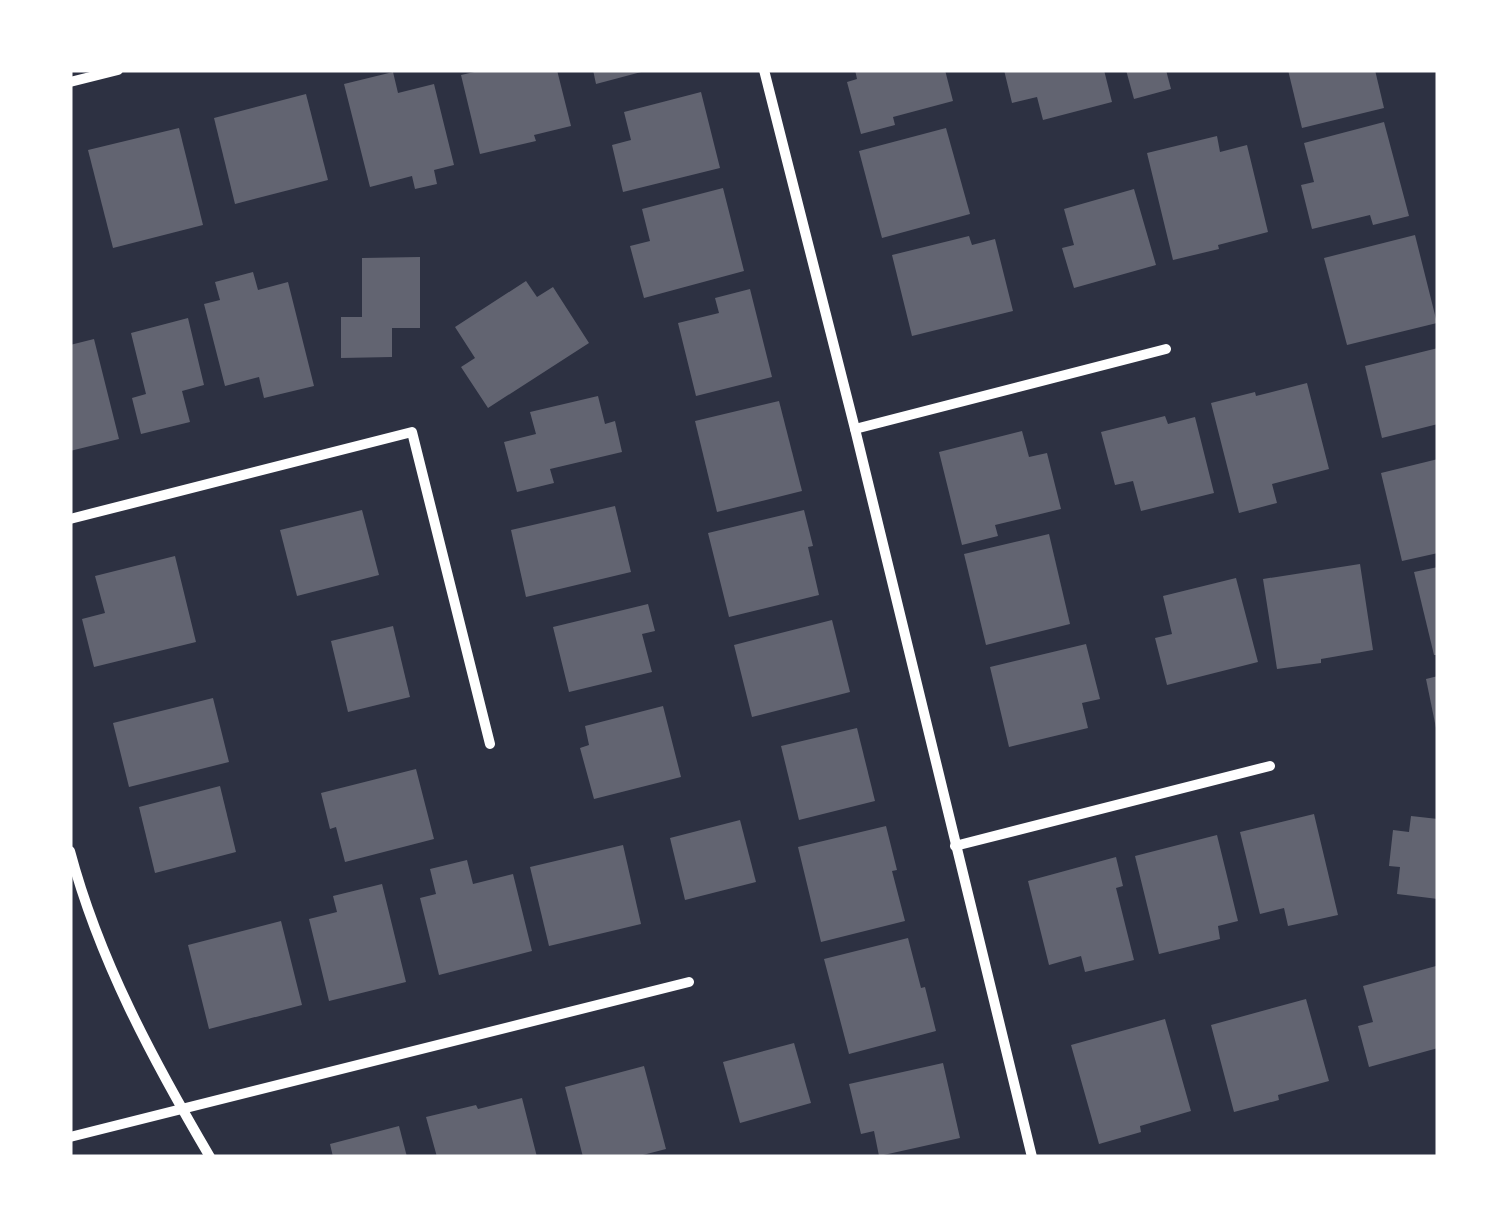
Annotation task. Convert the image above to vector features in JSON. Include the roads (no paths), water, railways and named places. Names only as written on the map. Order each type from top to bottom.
[{"type":"street","points":[[70,82],[118,70]]},
{"type":"street","points":[[764,70],[1032,1157]]},
{"type":"street","points":[[855,428],[1166,350]]},
{"type":"street","points":[[70,519],[412,432],[490,744]]},
{"type":"street","points":[[956,846],[1270,766]]},
{"type":"street","points":[[70,851],[81,894],[126,1004],[210,1157]]},
{"type":"street","points":[[70,1137],[689,982]]}]
